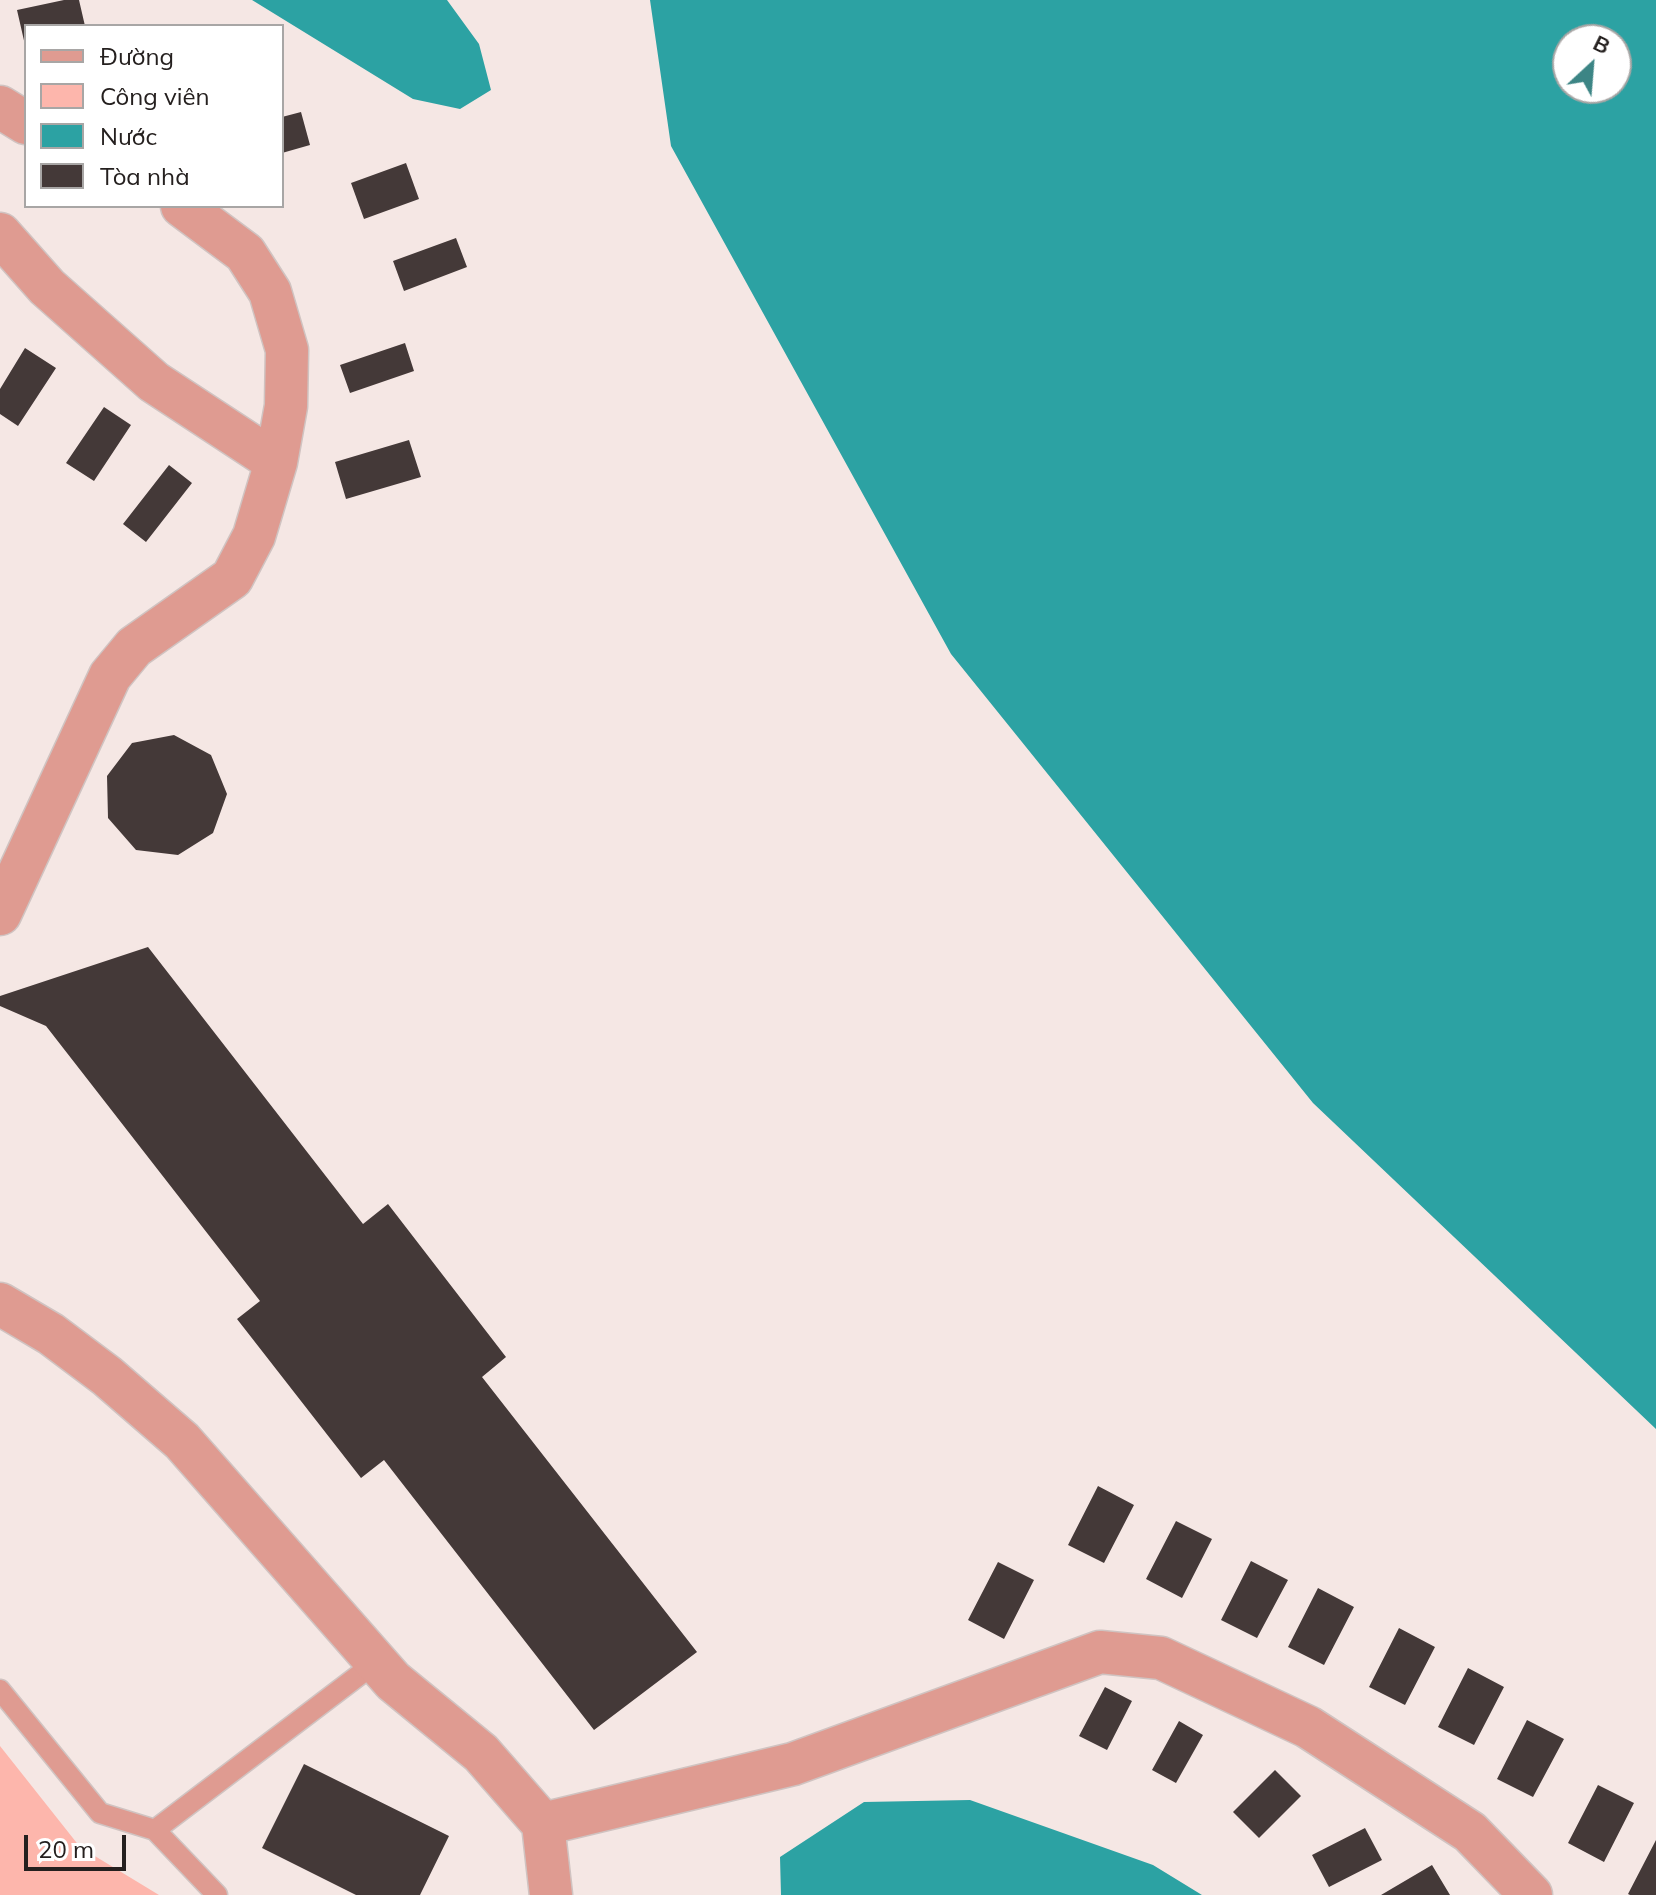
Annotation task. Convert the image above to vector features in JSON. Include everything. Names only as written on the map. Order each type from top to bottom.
[{"type":"street","points":[[0,107],[24,122]]},
{"type":"street","points":[[0,914],[110,676],[134,647],[232,578],[254,536],[276,462],[286,406],[287,350],[270,292],[245,253],[185,208]]},
{"type":"street","points":[[0,234],[47,287],[154,382],[276,462]]},
{"type":"street","points":[[0,1304],[51,1334],[107,1376],[182,1441],[375,1663],[414,1700],[481,1753],[543,1824],[551,1895]]},
{"type":"street","points":[[543,1824],[793,1764],[1100,1652],[1161,1658],[1308,1727],[1470,1832],[1531,1895]]},
{"type":"lane","points":[[155,1830],[375,1663]]},
{"type":"lane","points":[[0,1690],[100,1813],[155,1830],[217,1895]]},
{"type":"green space","points":[[0,1746],[80,1847],[159,1895],[0,1895]]},
{"type":"water","points":[[252,0],[447,0],[479,44],[491,90],[460,109],[413,99]]},
{"type":"water","points":[[650,0],[1656,0],[1656,1429],[1313,1103],[951,654],[671,146]]},
{"type":"water","points":[[970,1800],[1153,1865],[1202,1895],[781,1895],[780,1857],[864,1802]]},
{"type":"building","points":[[79,0],[85,24],[24,24],[24,41],[17,10]]},
{"type":"building","points":[[301,112],[310,145],[284,152],[284,116]]},
{"type":"building","points":[[406,163],[419,199],[364,219],[351,183]]},
{"type":"building","points":[[456,238],[467,267],[404,291],[393,261]]},
{"type":"building","points":[[405,343],[414,371],[350,393],[340,365]]},
{"type":"building","points":[[25,348],[56,368],[18,426],[0,414],[0,389]]},
{"type":"building","points":[[104,407],[131,425],[94,481],[66,463]]},
{"type":"building","points":[[409,440],[421,477],[346,499],[335,462]]},
{"type":"building","points":[[169,465],[192,483],[146,542],[123,524]]},
{"type":"building","points":[[174,735],[211,755],[227,794],[213,833],[178,855],[136,850],[108,818],[107,776],[132,743]]},
{"type":"building","points":[[148,947],[363,1224],[388,1204],[506,1357],[482,1377],[697,1652],[594,1730],[384,1460],[361,1478],[237,1319],[260,1301],[46,1026],[0,1006],[0,996]]},
{"type":"building","points":[[1098,1486],[1134,1505],[1104,1563],[1068,1545]]},
{"type":"building","points":[[1176,1521],[1212,1539],[1182,1598],[1146,1579]]},
{"type":"building","points":[[1251,1561],[1288,1580],[1257,1638],[1221,1620]]},
{"type":"building","points":[[998,1562],[1034,1580],[1004,1639],[968,1620]]},
{"type":"building","points":[[1318,1588],[1354,1607],[1324,1665],[1288,1647]]},
{"type":"building","points":[[1399,1628],[1435,1647],[1405,1705],[1369,1687]]},
{"type":"building","points":[[1468,1668],[1504,1687],[1474,1745],[1438,1727]]},
{"type":"building","points":[[1105,1687],[1132,1701],[1107,1750],[1079,1736]]},
{"type":"building","points":[[1527,1720],[1564,1739],[1533,1797],[1497,1779]]},
{"type":"building","points":[[1179,1721],[1203,1735],[1176,1783],[1152,1770]]},
{"type":"building","points":[[304,1764],[449,1836],[420,1895],[356,1895],[262,1848]]},
{"type":"building","points":[[1275,1770],[1301,1796],[1259,1838],[1233,1812]]},
{"type":"building","points":[[1598,1785],[1634,1803],[1604,1862],[1568,1843]]},
{"type":"building","points":[[1365,1828],[1382,1860],[1329,1887],[1312,1855]]},
{"type":"building","points":[[1656,1840],[1656,1895],[1630,1895],[1628,1894]]},
{"type":"building","points":[[1432,1865],[1450,1895],[1381,1895]]}]
